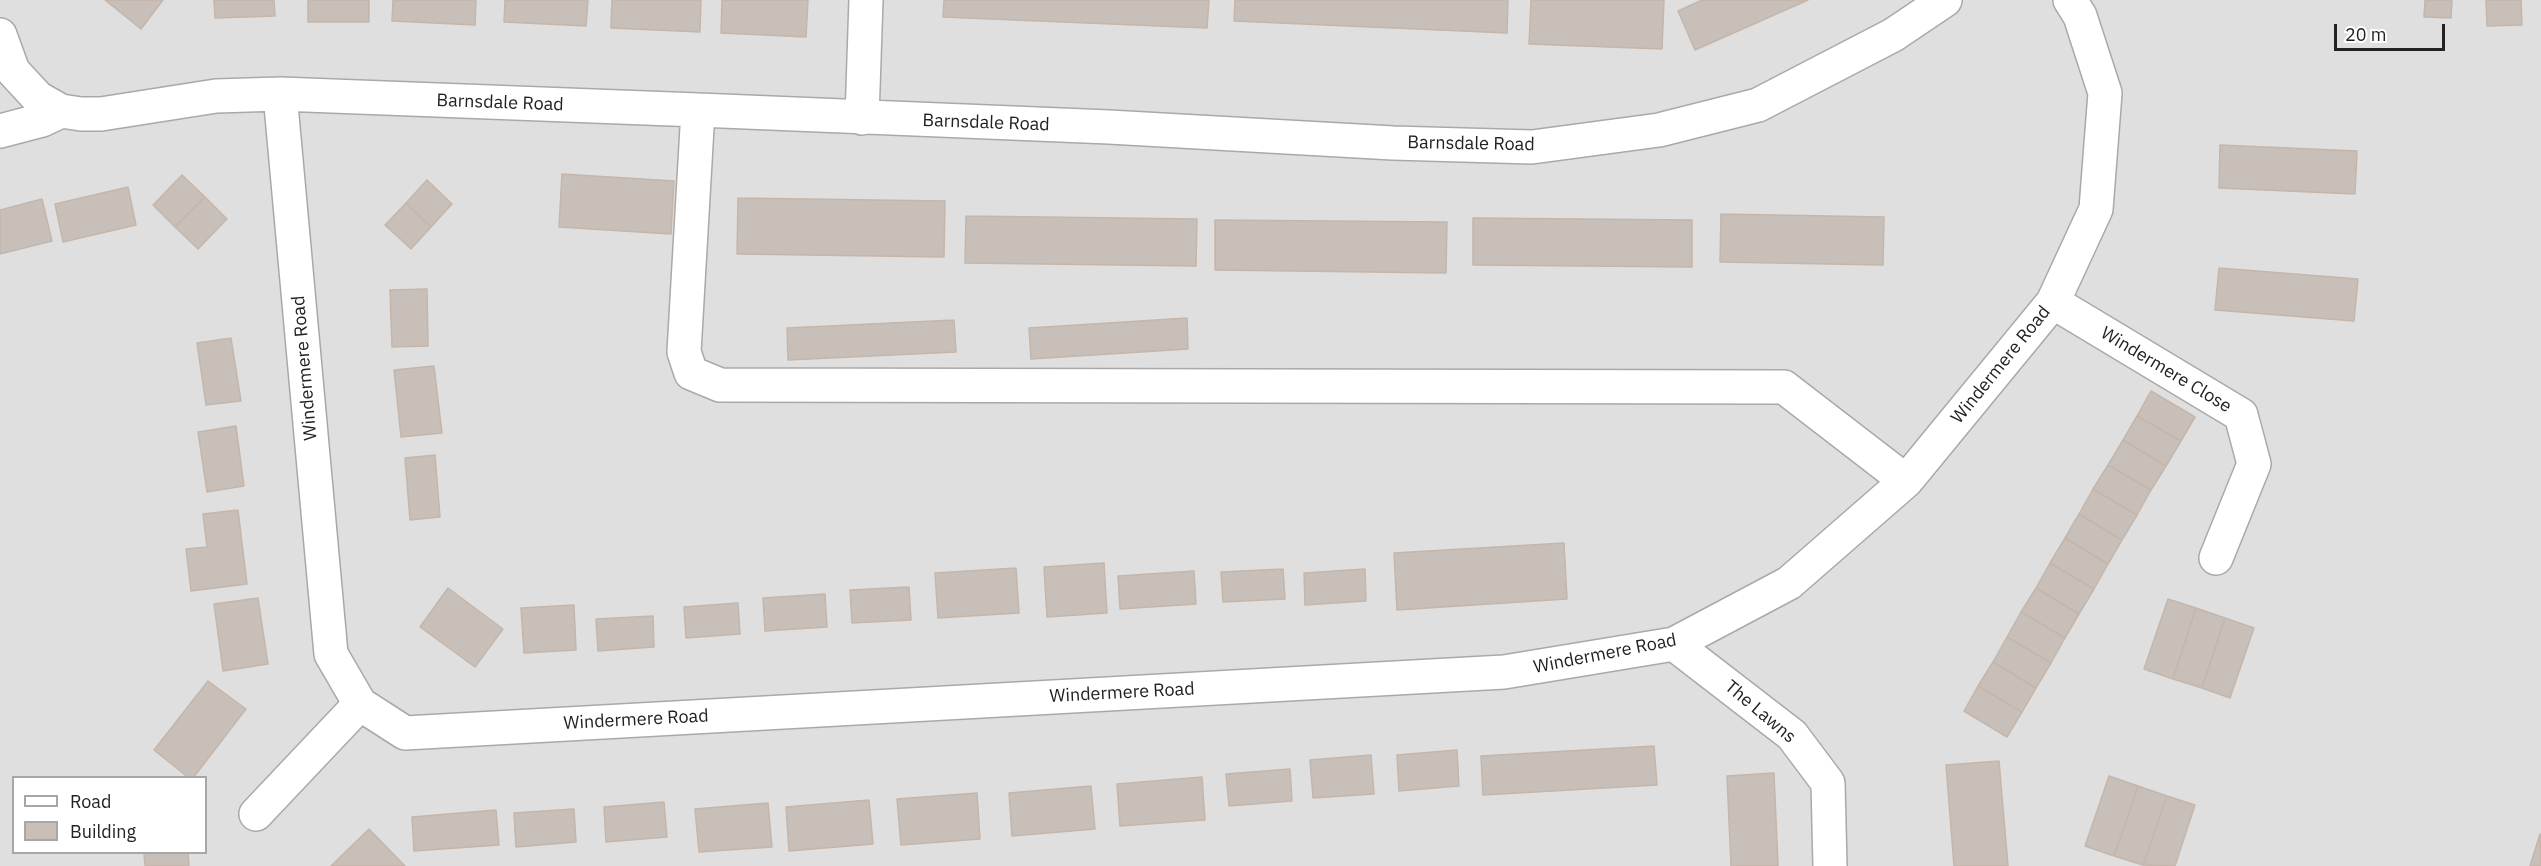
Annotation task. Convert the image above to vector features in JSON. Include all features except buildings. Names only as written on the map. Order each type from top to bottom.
[{"type":"street","points":[[862,118],[866,0]]},
{"type":"street","name":"Barnsdale Road","points":[[0,131],[42,120],[61,111],[101,114],[216,96],[280,94],[1109,127],[1393,143],[1532,147],[1659,130],[1758,105],[1893,35],[1945,0]]},
{"type":"street","name":"Windermere Road","points":[[280,94],[331,654],[360,705],[405,733],[1504,672],[1674,644],[1789,583],[1906,481],[2053,302],[2096,209],[2105,93],[2080,16],[2070,0]]},
{"type":"street","points":[[0,35],[13,71],[38,98],[61,111]]},
{"type":"street","points":[[698,110],[684,352],[692,373],[720,385],[1784,387],[1906,481]]},
{"type":"street","name":"Windermere Close","points":[[2053,302],[2241,415],[2254,464],[2217,558]]},
{"type":"street","name":"The Lawns","points":[[1674,644],[1792,735],[1828,783],[1830,866]]},
{"type":"street","points":[[256,814],[360,705]]},
{"type":"shaded area","points":[[0,0],[2541,0],[2541,866],[0,866]]}]
